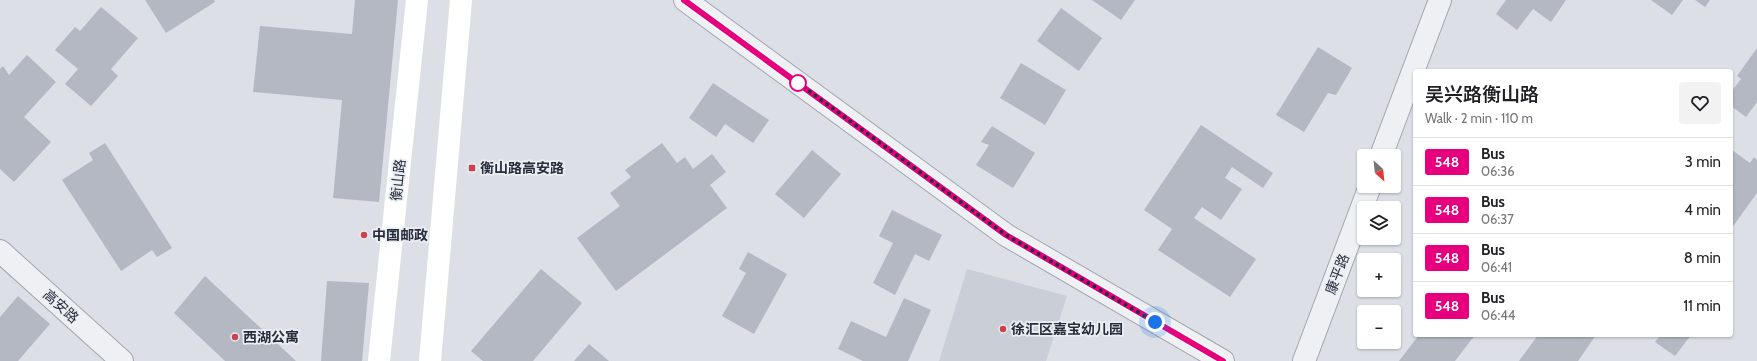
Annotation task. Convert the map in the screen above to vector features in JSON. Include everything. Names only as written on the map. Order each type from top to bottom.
[{"type":"main road","name":"衡山路","points":[[379,361],[417,0]]},
{"type":"main road","points":[[430,361],[462,0]]},
{"type":"street","points":[[684,0],[1006,235],[1223,361]]},
{"type":"street","points":[[1414,69],[1440,0]]},
{"type":"street","points":[[1384,149],[1413,71]]},
{"type":"street","name":"康平路","points":[[1304,361],[1367,193]]},
{"type":"street","name":"高安路","points":[[0,251],[122,361]]},
{"type":"shaded area","name":"徐汇区嘉宝幼儿园","points":[[967,269],[1067,296],[1046,361],[939,361]]},
{"type":"building","points":[[145,0],[214,0],[215,2],[166,33]]},
{"type":"building","points":[[355,0],[398,0],[379,202],[333,198],[342,100],[253,92],[260,26],[352,34]]},
{"type":"building","points":[[1092,0],[1135,0],[1121,20]]},
{"type":"building","points":[[1506,0],[1566,0],[1551,22],[1533,9],[1517,30],[1496,14]]},
{"type":"building","points":[[1651,0],[1683,0],[1672,15]]},
{"type":"building","points":[[1695,0],[1710,0],[1705,7]]},
{"type":"building","points":[[101,7],[138,38],[111,69],[118,76],[91,106],[65,84],[78,69],[55,50],[75,27],[80,31]]},
{"type":"building","points":[[1061,8],[1102,38],[1079,71],[1037,41]]},
{"type":"building","points":[[1318,47],[1352,68],[1336,95],[1328,93],[1304,132],[1276,115]]},
{"type":"building","points":[[1757,48],[1757,102],[1746,117],[1733,107],[1733,89],[1741,79],[1737,76]]},
{"type":"building","points":[[27,55],[56,82],[24,117],[51,142],[14,182],[0,169],[0,69],[3,66],[9,75]]},
{"type":"building","points":[[1021,63],[1066,90],[1045,125],[1000,98]]},
{"type":"building","points":[[713,83],[769,120],[753,143],[725,124],[716,137],[689,118]]},
{"type":"building","points":[[1201,125],[1273,173],[1263,188],[1232,167],[1225,178],[1242,189],[1221,220],[1202,207],[1194,218],[1256,259],[1230,297],[1158,250],[1172,229],[1144,210]]},
{"type":"building","points":[[992,126],[1035,153],[1013,188],[976,165],[989,145],[981,142]]},
{"type":"building","points":[[105,143],[172,248],[157,257],[152,250],[121,271],[62,180],[93,160],[89,153]]},
{"type":"building","points":[[662,143],[677,163],[685,157],[693,169],[712,154],[726,172],[710,185],[727,208],[616,291],[577,238],[620,206],[610,193],[631,177],[625,170]]},
{"type":"building","points":[[812,150],[841,174],[804,218],[775,194]]},
{"type":"building","points":[[1733,151],[1750,163],[1754,157],[1757,160],[1757,193],[1733,226]]},
{"type":"building","points":[[892,210],[942,235],[929,261],[915,254],[895,295],[873,283],[893,243],[879,236]]},
{"type":"building","points":[[748,252],[787,274],[754,334],[722,316],[746,273],[739,269]]},
{"type":"building","points":[[541,269],[582,303],[533,361],[483,361],[471,351]]},
{"type":"building","name":"西湖公寓","points":[[205,276],[296,361],[225,361],[174,313]]},
{"type":"building","name":"西湖公寓","points":[[327,281],[369,283],[362,361],[321,361]]},
{"type":"building","points":[[18,296],[50,324],[18,361],[0,361],[0,317]]},
{"type":"building","points":[[904,298],[931,310],[908,361],[863,361],[838,349],[851,321],[886,337]]},
{"type":"building","points":[[1417,337],[1473,337],[1455,361],[1399,361]]},
{"type":"building","points":[[1537,337],[1595,337],[1578,361],[1519,361]]},
{"type":"building","points":[[1659,337],[1689,337],[1675,356],[1655,342]]},
{"type":"building","points":[[589,344],[609,361],[574,361]]},
{"type":"bus line","name":"548","points":[[684,0],[1006,235],[1223,361]]},
{"type":"place","name":"衡山路高安路","points":[[472,168]]},
{"type":"place","name":"中国邮政","points":[[364,235]]},
{"type":"place","name":"徐汇区嘉宝幼儿园","points":[[1003,329]]},
{"type":"place","name":"西湖公寓","points":[[235,337]]},
{"type":"route","points":[[798,83],[1006,235],[1155,322]]}]
